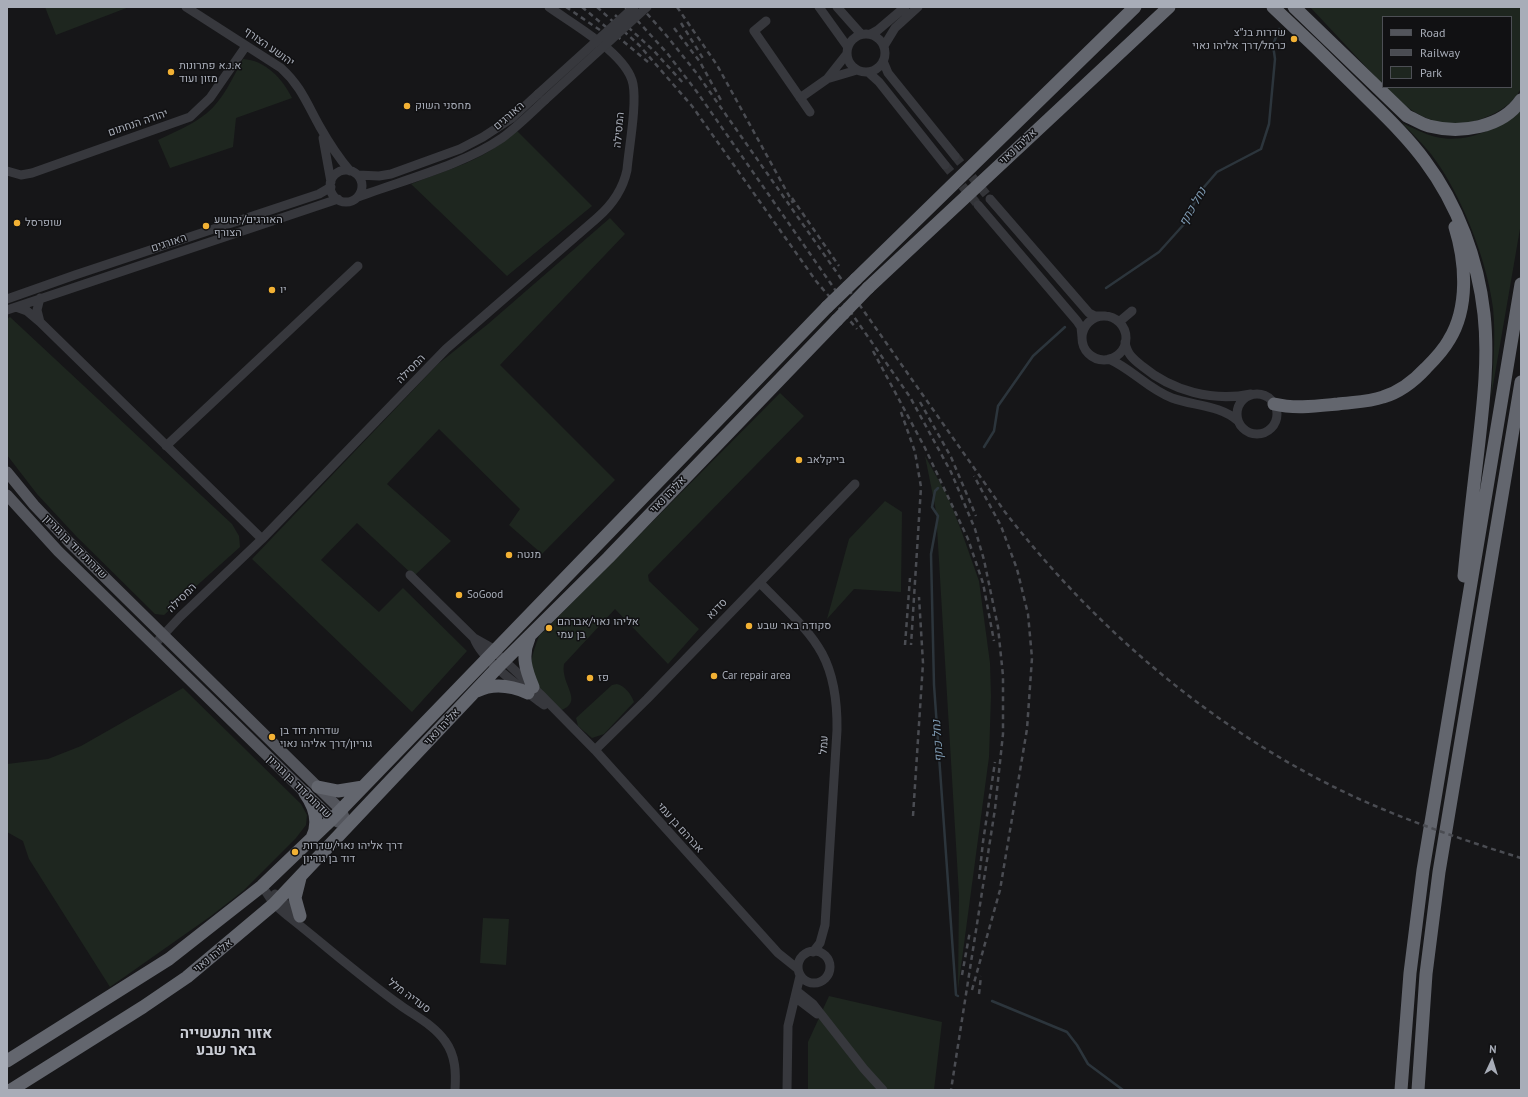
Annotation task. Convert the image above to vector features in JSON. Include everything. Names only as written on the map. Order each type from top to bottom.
[{"type":"highway","name":"אליהו נאוי","points":[[7,1060],[169,959],[262,886],[332,820],[828,307],[1135,7]]},
{"type":"highway","name":"אליהו נאוי","points":[[11,1090],[143,1007],[187,977],[277,900],[501,664],[608,558],[868,288],[1169,7]]},
{"type":"highway","points":[[1273,7],[1386,116],[1414,147],[1431,170],[1451,204],[1468,242],[1478,280],[1484,315],[1486,354],[1482,419],[1446,733]]},
{"type":"highway","points":[[1294,7],[1407,116],[1427,126],[1449,130],[1473,128],[1497,120],[1518,105],[1521,100]]},
{"type":"highway","points":[[1274,404],[1295,407],[1370,400],[1384,397],[1409,384],[1440,354],[1447,344],[1453,332],[1462,302],[1463,264],[1451,216],[1431,170]]},
{"type":"highway","points":[[1401,1090],[1410,973],[1422,878],[1521,284]]},
{"type":"highway","points":[[1418,1090],[1426,974],[1438,872],[1521,382]]},
{"type":"highway","points":[[474,693],[483,688],[501,686],[531,690],[524,660],[525,650],[531,635]]},
{"type":"highway","points":[[318,787],[338,791],[363,787]]},
{"type":"highway","points":[[305,793],[316,816],[316,828],[311,839]]},
{"type":"highway","points":[[300,916],[295,898],[302,874]]},
{"type":"main road","name":"שדרות דוד בן גוריון","points":[[7,472],[34,505],[63,536],[341,810],[348,826]]},
{"type":"main road","name":"שדרות דוד בן גוריון","points":[[7,495],[58,551],[332,820],[348,826]]},
{"type":"street","name":"יהושע הצורף","points":[[186,7],[290,76],[309,103],[319,125],[333,148],[354,173]]},
{"type":"street","name":"המסילה","points":[[154,645],[185,612],[262,539],[446,349],[598,218],[609,206],[622,186],[627,170],[634,89],[630,75],[619,59],[549,7]]},
{"type":"street","name":"האורגים","points":[[358,197],[462,159],[485,149],[517,127],[541,97],[634,7]]},
{"type":"street","name":"האורגים","points":[[354,173],[379,176],[391,174],[460,149],[497,128],[541,97],[647,7]]},
{"type":"street","points":[[819,7],[847,51],[849,63],[857,70]]},
{"type":"street","points":[[838,7],[861,34]]},
{"type":"street","points":[[827,79],[847,51],[852,38],[861,34],[871,34],[878,30],[905,7]]},
{"type":"street","points":[[884,46],[895,28],[918,7]]},
{"type":"street","points":[[766,21],[754,31],[810,112]]},
{"type":"street","points":[[800,98],[827,79],[842,73],[857,70],[868,72],[877,69],[883,61],[885,54],[884,46],[879,39],[871,34]]},
{"type":"street","name":"יהודה הנחתום","points":[[7,171],[21,175],[32,173],[190,117],[210,98],[246,46]]},
{"type":"street","points":[[883,61],[888,73],[954,156]]},
{"type":"street","points":[[868,72],[879,82],[945,165]]},
{"type":"street","name":"יהושע הצורף","points":[[319,125],[325,147],[331,184]]},
{"type":"street","points":[[354,173],[361,179],[362,188],[358,197],[348,202],[338,199],[332,192],[331,184],[337,174],[354,173]]},
{"type":"street","name":"האורגים","points":[[7,299],[320,194],[331,184]]},
{"type":"street","name":"האורגים","points":[[7,310],[338,199]]},
{"type":"street","points":[[990,199],[1089,313],[1095,316],[1105,316],[1119,322],[1123,328],[1127,351],[1132,358],[1151,373],[1175,387],[1226,398],[1251,394],[1264,395],[1274,404],[1277,415],[1272,427],[1268,431],[1256,434],[1250,433],[1240,426],[1236,415],[1239,405],[1242,400],[1251,394]]},
{"type":"street","points":[[978,205],[1078,321],[1081,327],[1086,350],[1090,355],[1102,360],[1109,359],[1120,353],[1125,342]]},
{"type":"street","points":[[166,446],[358,266]]},
{"type":"street","points":[[40,298],[37,310],[40,322]]},
{"type":"street","points":[[16,307],[27,311],[40,322],[262,539]]},
{"type":"street","points":[[1119,322],[1132,311]]},
{"type":"street","points":[[1082,337],[1087,324],[1092,320],[1105,316]]},
{"type":"street","points":[[1109,359],[1126,367],[1150,386],[1170,398],[1221,410],[1231,415],[1238,421]]},
{"type":"street","name":"סדנא","points":[[595,750],[647,699],[855,484]]},
{"type":"street","name":"אברהם בן עמי","points":[[410,575],[501,664],[563,719],[595,750],[778,953],[799,973]]},
{"type":"street","name":"עמל","points":[[760,583],[814,639],[822,650],[833,680],[837,711],[837,730],[823,935],[825,956]]},
{"type":"street","name":"סעדיה מלל","points":[[262,886],[317,939],[400,1006],[434,1028],[446,1041],[454,1057],[456,1072],[455,1090]]},
{"type":"street","name":"סעדיה מלל","points":[[277,900],[300,916],[317,939]]},
{"type":"street","name":"עמל","points":[[813,952],[823,935]]},
{"type":"street","points":[[778,953],[802,957],[813,952],[825,956],[829,964],[828,973],[823,980],[814,983],[798,994]]},
{"type":"street","points":[[787,1090],[788,1026],[798,994],[799,973],[802,957]]},
{"type":"street","points":[[799,973],[806,981],[814,983]]},
{"type":"street","points":[[798,994],[828,1022],[864,1069],[883,1090]]},
{"type":"green space","points":[[45,7],[129,7],[56,35]]},
{"type":"green space","points":[[1310,7],[1521,7],[1522,63],[1520,90],[1508,105],[1499,111],[1475,121],[1461,124],[1446,123],[1420,115],[1408,108],[1386,88],[1512,88],[1512,16],[1382,16],[1382,84]]},
{"type":"green space","points":[[243,59],[251,60],[266,67],[284,84],[292,98],[236,118],[233,147],[170,168],[158,140],[183,128],[213,108],[227,88]]},
{"type":"green space","points":[[1521,110],[1521,223],[1491,397],[1494,319],[1490,289],[1479,248],[1462,207],[1442,170],[1428,150],[1402,123],[1423,133],[1436,137],[1448,139],[1470,137],[1492,129]]},
{"type":"green space","points":[[516,130],[592,206],[507,276],[411,184],[467,163],[493,149]]},
{"type":"green space","points":[[610,218],[625,234],[500,365],[615,480],[542,554],[509,525],[520,509],[439,429],[387,484],[451,541],[414,576],[357,523],[321,560],[379,612],[403,588],[467,651],[412,712],[252,559],[438,364],[488,324]]},
{"type":"green space","points":[[10,317],[232,524],[239,536],[240,547],[164,615],[155,614],[76,536],[37,494],[7,455],[7,319]]},
{"type":"green space","points":[[780,393],[804,416],[648,575],[649,581],[699,629],[668,664],[615,609],[564,664],[565,679],[570,692],[571,703],[559,711],[542,692],[533,677],[531,670],[534,650],[539,636]]},
{"type":"green space","points":[[925,456],[948,497],[979,581],[990,663],[991,696],[989,757],[958,989],[959,895],[936,511]]},
{"type":"green space","points":[[885,501],[902,512],[901,592],[854,589],[827,619],[849,539]]},
{"type":"green space","points":[[617,684],[627,691],[634,702],[604,734],[592,738],[578,726],[576,718],[612,685]]},
{"type":"green space","points":[[183,688],[301,804],[307,815],[306,825],[296,838],[243,891],[211,916],[110,987],[29,859],[23,841],[7,832],[7,764],[48,759],[81,746]]},
{"type":"green space","points":[[483,918],[509,919],[506,965],[480,963]]},
{"type":"green space","points":[[829,996],[942,1022],[934,1090],[808,1090],[808,1042]]},
{"type":"waterway","name":"נחל כתף","points":[[1106,288],[1159,252],[1186,222],[1198,194],[1217,172],[1261,149],[1269,124],[1275,59],[1273,45],[1279,29]]},
{"type":"waterway","name":"נחל כתף","points":[[984,447],[994,431],[998,406],[1033,356],[1065,327]]},
{"type":"waterway","name":"נחל כתף","points":[[938,488],[935,491],[932,507],[938,516],[931,554],[934,685],[956,995],[958,996]]},
{"type":"waterway","name":"נחל כתף","points":[[992,1001],[1067,1032],[1077,1045],[1088,1064],[1123,1090]]},
{"type":"tunnel","points":[[955,156],[990,199]]},
{"type":"tunnel","points":[[945,165],[978,205]]},
{"type":"railway","points":[[566,7],[616,41]]},
{"type":"railway","points":[[582,7],[648,62]]},
{"type":"railway","points":[[597,7],[639,45],[692,106],[816,281],[857,329]]},
{"type":"railway","points":[[625,7],[667,53],[697,92],[910,397],[951,472],[975,529],[984,560],[998,627],[1003,676],[1003,734],[995,809],[951,1090]]},
{"type":"railway","points":[[641,7],[698,75],[1005,512],[1041,556],[1080,598],[1121,638],[1164,676],[1209,711],[1256,743],[1306,772],[1357,798],[1397,815],[1459,838],[1521,858]]},
{"type":"railway","points":[[677,7],[717,65],[793,203]]},
{"type":"railway","points":[[615,15],[654,51],[684,84]]},
{"type":"railway","points":[[681,23],[704,60]]},
{"type":"railway","points":[[674,28],[700,62],[722,102]]},
{"type":"railway","points":[[792,198],[839,266]]},
{"type":"railway","points":[[873,351],[925,448],[968,539],[983,583],[994,641]]},
{"type":"railway","points":[[920,402],[951,457],[976,516]]},
{"type":"railway","points":[[901,412],[915,452],[921,487],[911,645]]},
{"type":"railway","points":[[972,990],[1000,890],[1027,729],[1032,658],[1028,614],[1017,569],[1001,526],[974,476]]},
{"type":"railway","points":[[905,645],[910,578]]},
{"type":"railway","points":[[913,816],[923,663],[919,597]]},
{"type":"railway","points":[[979,879],[995,762]]},
{"type":"railway","points":[[962,975],[970,931]]},
{"type":"railway","points":[[979,994],[981,976]]},
{"type":"place","name":"שדרות בנ״צ כרמל/דרך אליהו נאוי","points":[[1294,39]]},
{"type":"place","name":"א.נ.א פתרונות מזון ועוד","points":[[171,72]]},
{"type":"place","name":"מחסני השוק","points":[[407,106]]},
{"type":"place","name":"שופרסל","points":[[17,223]]},
{"type":"place","name":"האורגים/יהושע הצורף","points":[[206,226]]},
{"type":"place","name":"יו","points":[[272,290]]},
{"type":"place","name":"בייקלאב","points":[[799,460]]},
{"type":"place","name":"מנטה","points":[[509,555]]},
{"type":"place","name":"SoGood","points":[[459,595]]},
{"type":"place","name":"סקודה באר שבע","points":[[749,626]]},
{"type":"place","name":"אליהו נאוי/אברהם בן עמי","points":[[549,628]]},
{"type":"place","name":"Car repair area","points":[[714,676]]},
{"type":"place","name":"פז","points":[[590,678]]},
{"type":"place","name":"שדרות דוד בן גוריון/דרך אליהו נאוי","points":[[272,737]]},
{"type":"place","name":"דרך אליהו נאוי/שדרות דוד בן גוריון","points":[[295,852]]},
{"type":"district","name":"אזור התעשייה באר שבע","points":[[226,1042]]}]
